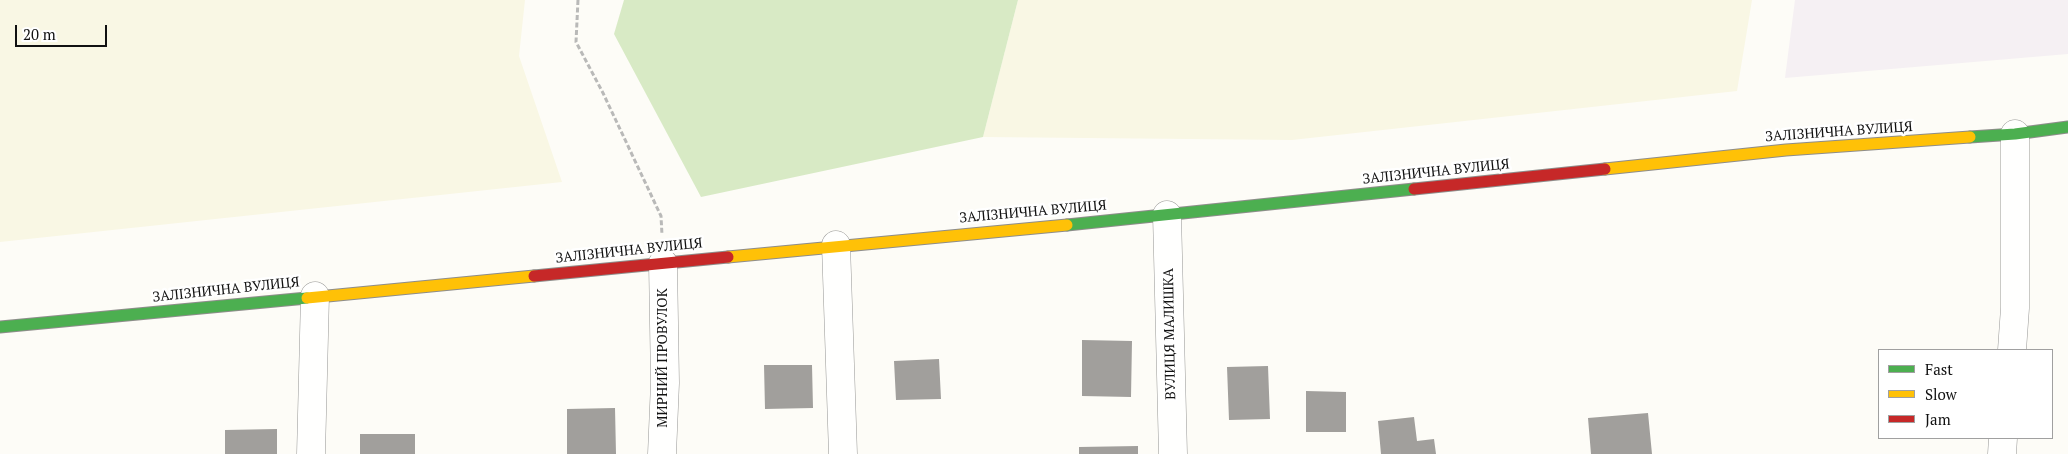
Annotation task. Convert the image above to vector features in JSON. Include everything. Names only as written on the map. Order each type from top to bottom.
[{"type":"street","name":"ЗАЛІЗНИЧНА ВУЛИЦЯ","points":[[0,327],[836,245],[1167,215],[1786,150],[2015,134],[2068,127]]},
{"type":"street","points":[[2012,349],[2016,308],[2015,134]]},
{"type":"street","name":"ВУЛИЦЯ МАЛИШКА","points":[[1167,215],[1173,454]]},
{"type":"street","points":[[836,245],[843,454]]},
{"type":"street","name":"МИРНИЙ ПРОВУЛОК","points":[[662,263],[665,383],[662,454]]},
{"type":"street","points":[[311,454],[315,296]]},
{"type":"street","points":[[2002,454],[2003,439]]},
{"type":"path","points":[[578,0],[576,42],[603,93],[661,216],[662,263]]},
{"type":"shaded area","points":[[0,0],[525,0],[519,56],[562,182],[0,242]]},
{"type":"shaded area","points":[[1018,0],[1752,0],[1737,91],[1292,140],[983,137]]},
{"type":"shaded area","points":[[1795,0],[2068,0],[2068,54],[1785,78]]},
{"type":"green space","points":[[624,0],[1018,0],[983,137],[701,197],[614,34]]},
{"type":"building","points":[[1082,340],[1132,341],[1131,397],[1082,396]]},
{"type":"building","points":[[939,359],[941,399],[896,400],[894,361]]},
{"type":"building","points":[[764,365],[812,365],[813,408],[765,409]]},
{"type":"building","points":[[1268,366],[1270,419],[1229,420],[1227,367]]},
{"type":"building","points":[[1306,391],[1346,392],[1346,432],[1306,432]]},
{"type":"building","points":[[615,408],[616,454],[567,454],[567,409]]},
{"type":"building","points":[[1648,413],[1652,454],[1591,454],[1588,418]]},
{"type":"building","points":[[1414,417],[1417,441],[1434,439],[1436,454],[1381,454],[1378,421]]},
{"type":"building","points":[[277,429],[277,454],[225,454],[225,430]]},
{"type":"building","points":[[360,434],[415,434],[415,454],[360,454]]},
{"type":"building","points":[[1138,446],[1138,454],[1079,454],[1079,447]]},
{"type":"traffic: fast","points":[[1970,137],[2015,134],[2068,127]]},
{"type":"traffic: fast","points":[[1067,225],[1414,189]]},
{"type":"traffic: fast","points":[[0,327],[307,298]]},
{"type":"traffic: slow","points":[[1605,169],[1786,150],[1970,137]]},
{"type":"traffic: slow","points":[[728,257],[1067,225]]},
{"type":"traffic: slow","points":[[307,298],[534,276]]},
{"type":"traffic: jam","points":[[1414,189],[1605,169]]},
{"type":"traffic: jam","points":[[534,276],[728,257]]}]
